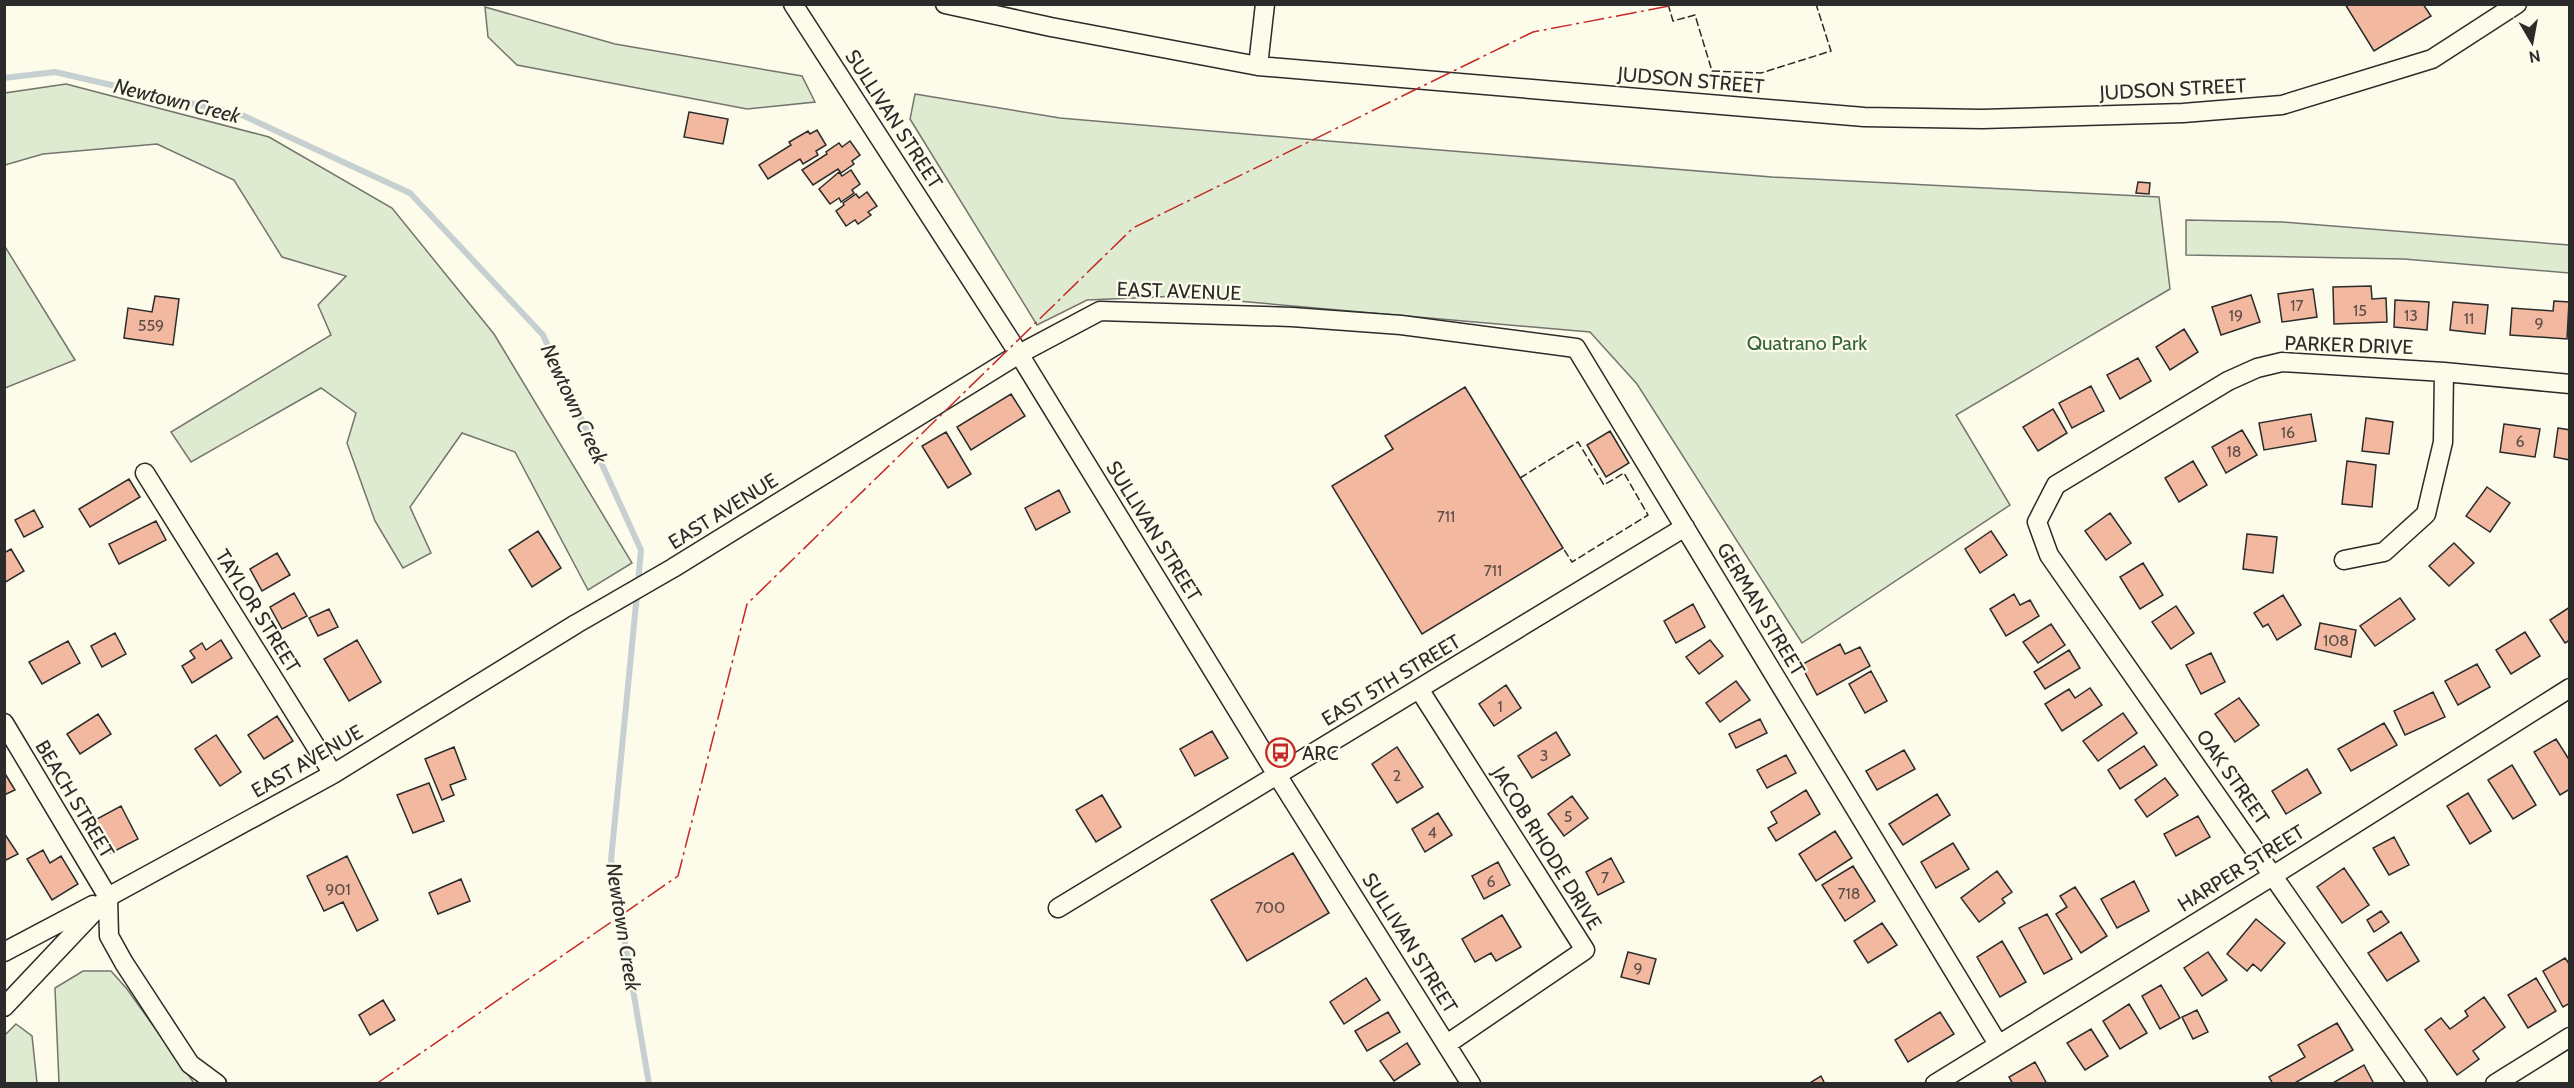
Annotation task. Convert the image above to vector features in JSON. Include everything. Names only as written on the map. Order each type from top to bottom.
[{"type":"street","name":"SULLIVAN STREET","points":[[793,4],[1019,354],[1277,775],[1471,1083]]},
{"type":"street","name":"JUDSON STREET","points":[[945,4],[1051,27],[1258,66],[1864,117],[1982,119],[2183,113],[2282,105],[2432,59],[2517,4]]},
{"type":"street","points":[[1258,66],[1265,4]]},
{"type":"street","name":"EAST AVENUE","points":[[4,952],[333,774],[576,624],[673,568],[1019,354],[1100,311],[1292,317],[1401,325]]},
{"type":"street","name":"GERMAN STREET","points":[[1401,325],[1576,348],[1998,1044]]},
{"type":"street","name":"PARKER DRIVE","points":[[2037,522],[2056,485],[2228,381],[2257,368],[2282,362],[2444,372],[2570,384]]},
{"type":"street","points":[[2344,560],[2384,552],[2426,514],[2444,442],[2444,372]]},
{"type":"street","name":"TAYLOR STREET","points":[[145,473],[333,774]]},
{"type":"street","name":"OAK STREET","points":[[2037,522],[2049,555],[2418,1083]]},
{"type":"street","name":"EAST 5TH STREET","points":[[1058,908],[1685,527]]},
{"type":"street","name":"HARPER STREET","points":[[1935,1083],[2274,875],[2570,688]]},
{"type":"street","name":"JACOB RHODE DRIVE","points":[[1419,689],[1585,950],[1446,1044]]},
{"type":"street","name":"BEACH STREET","points":[[4,723],[108,897]]},
{"type":"street","name":"EAST AVENUE","points":[[4,1007],[108,897]]},
{"type":"street","points":[[108,897],[109,936],[124,963],[190,1064],[218,1083]]},
{"type":"street","points":[[2495,1083],[2570,1037]]},
{"type":"green space","points":[[485,7],[615,44],[802,76],[815,102],[747,109],[517,65],[488,37]]},
{"type":"green space","points":[[66,84],[269,137],[392,208],[494,334],[632,563],[588,590],[515,452],[462,433],[410,507],[431,553],[403,568],[375,521],[347,443],[356,413],[321,388],[191,462],[171,432],[331,335],[318,305],[346,276],[282,257],[234,180],[157,144],[43,154],[5,165],[5,93]]},
{"type":"green space","name":"Quatrano Park","points":[[915,94],[1060,118],[1316,140],[1772,177],[2159,197],[2170,289],[1956,415],[2010,505],[1802,643],[1637,384],[1590,332],[1180,296],[1087,300],[1037,325],[910,119]]},
{"type":"green space","points":[[2186,220],[2283,222],[2569,245],[2569,273],[2404,259],[2186,255]]},
{"type":"green space","points":[[4,245],[75,360],[5,388],[4,388]]},
{"type":"green space","points":[[83,971],[111,971],[127,989],[194,1083],[59,1083],[55,988]]},
{"type":"green space","points":[[16,1024],[32,1036],[37,1083],[5,1083],[5,1035]]},
{"type":"building","points":[[2345,4],[2423,4],[2431,16],[2374,51]]},
{"type":"building","points":[[689,112],[728,119],[723,144],[684,137]]},
{"type":"building","points":[[817,130],[826,145],[816,151],[818,155],[803,164],[800,159],[768,179],[759,165],[791,145],[789,142],[808,131],[810,134]]},
{"type":"building","points":[[850,141],[860,155],[852,161],[854,164],[841,173],[838,169],[813,185],[802,170],[827,154],[826,152],[839,143],[842,147]]},
{"type":"building","points":[[851,170],[860,184],[852,190],[854,193],[841,202],[839,198],[830,204],[819,189],[839,172],[842,176]]},
{"type":"building","points":[[2138,182],[2150,183],[2149,194],[2136,193]]},
{"type":"building","points":[[867,192],[877,206],[868,212],[871,215],[858,224],[855,220],[846,226],[836,211],[856,194],[859,198]]},
{"type":"building","points":[[2371,286],[2372,299],[2386,298],[2387,322],[2334,324],[2333,287]]},
{"type":"building","points":[[2313,289],[2317,317],[2282,322],[2278,294]]},
{"type":"building","points":[[2251,295],[2260,322],[2221,335],[2212,307]]},
{"type":"building","points":[[155,296],[179,299],[173,345],[124,338],[128,308],[152,312]]},
{"type":"building","points":[[2395,300],[2429,302],[2427,330],[2394,327]]},
{"type":"building","points":[[2554,301],[2569,302],[2567,339],[2510,335],[2512,308],[2553,311]]},
{"type":"building","points":[[2453,302],[2488,305],[2485,334],[2450,330]]},
{"type":"building","points":[[2184,329],[2198,352],[2170,370],[2156,347]]},
{"type":"building","points":[[2138,358],[2151,381],[2120,399],[2107,375]]},
{"type":"building","points":[[2091,386],[2104,411],[2072,428],[2059,403]]},
{"type":"building","points":[[1465,387],[1563,548],[1422,634],[1332,486],[1393,449],[1385,436]]},
{"type":"building","points":[[1011,394],[1025,416],[971,450],[957,427]]},
{"type":"building","points":[[2053,409],[2067,433],[2038,451],[2023,427]]},
{"type":"building","points":[[2311,414],[2316,441],[2264,450],[2259,423]]},
{"type":"building","points":[[2366,418],[2393,422],[2389,454],[2362,451]]},
{"type":"building","points":[[2504,424],[2540,429],[2535,457],[2500,452]]},
{"type":"building","points":[[2558,428],[2570,430],[2570,460],[2554,457]]},
{"type":"building","points":[[2242,430],[2257,455],[2226,473],[2212,447]]},
{"type":"building","points":[[1610,431],[1629,463],[1606,477],[1587,445]]},
{"type":"building","points":[[946,432],[971,474],[948,488],[922,446]]},
{"type":"building","points":[[2193,461],[2207,485],[2179,502],[2165,478]]},
{"type":"building","points":[[2347,461],[2376,465],[2372,507],[2342,504]]},
{"type":"building","points":[[129,479],[140,497],[90,527],[79,509]]},
{"type":"building","points":[[2487,487],[2510,503],[2490,532],[2466,516]]},
{"type":"building","points":[[1059,490],[1070,512],[1036,530],[1025,508]]},
{"type":"building","points":[[34,510],[43,527],[24,537],[15,520]]},
{"type":"building","points":[[2110,513],[2131,543],[2106,560],[2085,531]]},
{"type":"building","points":[[156,521],[166,540],[119,564],[109,544]]},
{"type":"building","points":[[538,531],[561,568],[532,587],[509,550]]},
{"type":"building","points":[[1991,531],[2007,555],[1980,573],[1965,549]]},
{"type":"building","points":[[2247,534],[2277,537],[2273,573],[2243,569]]},
{"type":"building","points":[[2454,543],[2474,563],[2449,586],[2429,566]]},
{"type":"building","points":[[11,549],[24,571],[4,583],[4,553]]},
{"type":"building","points":[[277,553],[290,575],[262,591],[250,569]]},
{"type":"building","points":[[2143,563],[2163,595],[2140,609],[2120,577]]},
{"type":"building","points":[[294,593],[307,616],[282,629],[270,607]]},
{"type":"building","points":[[2014,594],[2020,605],[2030,600],[2039,616],[2006,636],[1990,609]]},
{"type":"building","points":[[2283,595],[2301,625],[2277,640],[2268,624],[2263,627],[2254,613]]},
{"type":"building","points":[[2400,598],[2415,619],[2375,646],[2360,626]]},
{"type":"building","points":[[1693,604],[1705,627],[1676,643],[1664,621]]},
{"type":"building","points":[[2176,606],[2194,633],[2171,649],[2152,622]]},
{"type":"building","points":[[2570,607],[2570,640],[2565,643],[2550,620]]},
{"type":"building","points":[[329,609],[338,627],[318,636],[309,618]]},
{"type":"building","points":[[2320,623],[2356,630],[2351,657],[2315,649]]},
{"type":"building","points":[[2051,624],[2065,645],[2038,663],[2023,642]]},
{"type":"building","points":[[2525,632],[2540,656],[2511,674],[2496,650]]},
{"type":"building","points":[[115,633],[126,654],[102,667],[91,646]]},
{"type":"building","points":[[221,640],[232,658],[192,683],[182,666],[195,658],[190,651],[202,643],[206,650]]},
{"type":"building","points":[[357,640],[381,682],[349,701],[324,659]]},
{"type":"building","points":[[1710,640],[1723,656],[1699,674],[1686,657]]},
{"type":"building","points":[[68,641],[80,663],[42,684],[29,662]]},
{"type":"building","points":[[1840,644],[1845,654],[1860,647],[1870,666],[1817,695],[1801,665]]},
{"type":"building","points":[[2069,650],[2080,668],[2045,689],[2034,672]]},
{"type":"building","points":[[2211,653],[2225,682],[2201,694],[2186,665]]},
{"type":"building","points":[[2477,664],[2490,687],[2458,705],[2445,681]]},
{"type":"building","points":[[1871,671],[1887,701],[1865,713],[1849,684]]},
{"type":"building","points":[[1736,681],[1750,700],[1720,722],[1706,703]]},
{"type":"building","points":[[1506,685],[1521,708],[1494,726],[1479,704]]},
{"type":"building","points":[[2090,688],[2102,705],[2062,731],[2045,704],[2069,689],[2075,698]]},
{"type":"building","points":[[2433,692],[2445,717],[2405,735],[2394,711]]},
{"type":"building","points":[[2239,698],[2259,725],[2235,742],[2215,714]]},
{"type":"building","points":[[2123,713],[2137,733],[2098,761],[2083,741]]},
{"type":"building","points":[[98,714],[111,734],[80,754],[67,734]]},
{"type":"building","points":[[277,716],[293,741],[264,759],[248,735]]},
{"type":"building","points":[[1760,719],[1767,733],[1736,748],[1729,734]]},
{"type":"building","points":[[2384,723],[2397,745],[2351,771],[2338,749]]},
{"type":"building","points":[[1212,731],[1228,758],[1195,776],[1180,749]]},
{"type":"building","points":[[1556,732],[1570,755],[1532,778],[1518,756]]},
{"type":"building","points":[[216,735],[241,772],[220,786],[195,749]]},
{"type":"building","points":[[2556,739],[2570,761],[2570,789],[2560,795],[2534,752]]},
{"type":"building","points":[[2144,746],[2157,765],[2120,789],[2108,770]]},
{"type":"building","points":[[454,747],[466,779],[450,785],[454,795],[442,800],[425,759]]},
{"type":"building","points":[[1397,747],[1423,787],[1397,803],[1372,764]]},
{"type":"building","points":[[1904,750],[1915,769],[1877,790],[1866,771]]},
{"type":"building","points":[[1786,755],[1796,773],[1767,788],[1757,770]]},
{"type":"building","points":[[2512,765],[2536,805],[2513,819],[2488,780]]},
{"type":"building","points":[[2307,769],[2321,793],[2286,814],[2272,791]]},
{"type":"building","points":[[4,772],[15,790],[4,795]]},
{"type":"building","points":[[2165,778],[2178,795],[2147,817],[2135,800]]},
{"type":"building","points":[[429,783],[444,821],[413,833],[397,795]]},
{"type":"building","points":[[1806,790],[1820,814],[1776,841],[1768,828],[1777,823],[1771,812]]},
{"type":"building","points":[[2468,793],[2491,831],[2470,844],[2447,806]]},
{"type":"building","points":[[1937,794],[1950,815],[1903,845],[1889,824]]},
{"type":"building","points":[[1102,795],[1121,827],[1096,842],[1076,810]]},
{"type":"building","points":[[1572,796],[1588,818],[1564,836],[1548,814]]},
{"type":"building","points":[[121,806],[138,839],[111,853],[95,820]]},
{"type":"building","points":[[1438,813],[1452,835],[1425,852],[1412,829]]},
{"type":"building","points":[[2198,816],[2210,837],[2176,856],[2164,834]]},
{"type":"building","points":[[1835,831],[1852,858],[1816,881],[1799,854]]},
{"type":"building","points":[[4,833],[18,854],[4,861]]},
{"type":"building","points":[[2394,837],[2409,865],[2389,875],[2373,848]]},
{"type":"building","points":[[1953,843],[1969,869],[1936,888],[1921,862]]},
{"type":"building","points":[[43,850],[50,863],[61,856],[78,884],[52,900],[27,859]]},
{"type":"building","points":[[1293,853],[1329,913],[1247,961],[1211,900]]},
{"type":"building","points":[[347,856],[378,920],[357,931],[343,902],[324,911],[307,876]]},
{"type":"building","points":[[1611,858],[1624,882],[1598,895],[1586,872]]},
{"type":"building","points":[[1498,862],[1510,885],[1484,899],[1472,876]]},
{"type":"building","points":[[1853,866],[1875,901],[1845,921],[1822,885]]},
{"type":"building","points":[[2344,868],[2369,905],[2342,923],[2317,887]]},
{"type":"building","points":[[1997,871],[2012,892],[2002,899],[2005,903],[1979,922],[1961,898]]},
{"type":"building","points":[[461,879],[470,901],[438,914],[429,893]]},
{"type":"building","points":[[2134,881],[2149,911],[2117,928],[2101,899]]},
{"type":"building","points":[[2075,887],[2107,936],[2081,953],[2056,914],[2067,907],[2060,896]]},
{"type":"building","points":[[2381,911],[2389,922],[2374,932],[2367,920]]},
{"type":"building","points":[[2047,914],[2072,959],[2044,974],[2019,928]]},
{"type":"building","points":[[1502,915],[1521,947],[1496,961],[1491,953],[1475,962],[1462,939]]},
{"type":"building","points":[[2256,919],[2285,943],[2261,971],[2253,964],[2247,971],[2227,954]]},
{"type":"building","points":[[1882,923],[1897,945],[1868,963],[1854,941]]},
{"type":"building","points":[[2401,932],[2419,961],[2387,981],[2368,953]]},
{"type":"building","points":[[2002,941],[2026,982],[2000,997],[1977,957]]},
{"type":"building","points":[[1628,952],[1656,959],[1649,984],[1621,977]]},
{"type":"building","points":[[2208,952],[2227,980],[2202,996],[2184,968]]},
{"type":"building","points":[[2565,958],[2570,965],[2570,1003],[2563,1007],[2543,971]]},
{"type":"building","points":[[1366,978],[1380,1000],[1344,1024],[1330,1002]]},
{"type":"building","points":[[2536,978],[2556,1011],[2528,1028],[2508,995]]},
{"type":"building","points":[[2161,985],[2180,1018],[2160,1029],[2142,996]]},
{"type":"building","points":[[2484,997],[2505,1027],[2473,1051],[2479,1059],[2457,1075],[2425,1030],[2441,1018],[2450,1029],[2468,1016],[2465,1011]]},
{"type":"building","points":[[383,1000],[395,1020],[370,1035],[359,1015]]},
{"type":"building","points":[[2129,1004],[2147,1033],[2120,1049],[2103,1021]]},
{"type":"building","points":[[2197,1010],[2208,1032],[2193,1039],[2182,1017]]},
{"type":"building","points":[[1388,1012],[1400,1032],[1367,1051],[1355,1031]]},
{"type":"building","points":[[1940,1012],[1954,1034],[1908,1062],[1895,1040]]},
{"type":"building","points":[[2337,1023],[2353,1050],[2293,1084],[2273,1084],[2269,1077],[2305,1057],[2298,1045]]},
{"type":"building","points":[[2091,1029],[2108,1056],[2085,1070],[2067,1043]]},
{"type":"building","points":[[1407,1043],[1420,1064],[1394,1081],[1380,1061]]},
{"type":"building","points":[[2035,1062],[2047,1084],[2013,1084],[2009,1077]]},
{"type":"building","points":[[2364,1065],[2374,1084],[2331,1084]]},
{"type":"building","points":[[1821,1076],[1825,1084],[1808,1084]]},
{"type":"waterway","name":"Newtown Creek","points":[[4,78],[55,72],[242,115],[410,193],[543,335],[641,550],[638,583]]},
{"type":"waterway","name":"Newtown Creek","points":[[637,594],[611,860],[649,1084]]},
{"type":"fence","points":[[1668,4],[1673,21],[1695,15],[1712,71],[1761,73],[1831,51],[1816,4]]},
{"type":"fence","points":[[1520,478],[1578,442],[1604,485],[1624,473],[1648,515],[1572,562],[1563,548]]},
{"type":"power","points":[[376,1084],[678,876],[747,604],[1133,228],[1533,32],[1680,4]]},
{"type":"place","name":"ARC","points":[[1281,753]]}]
